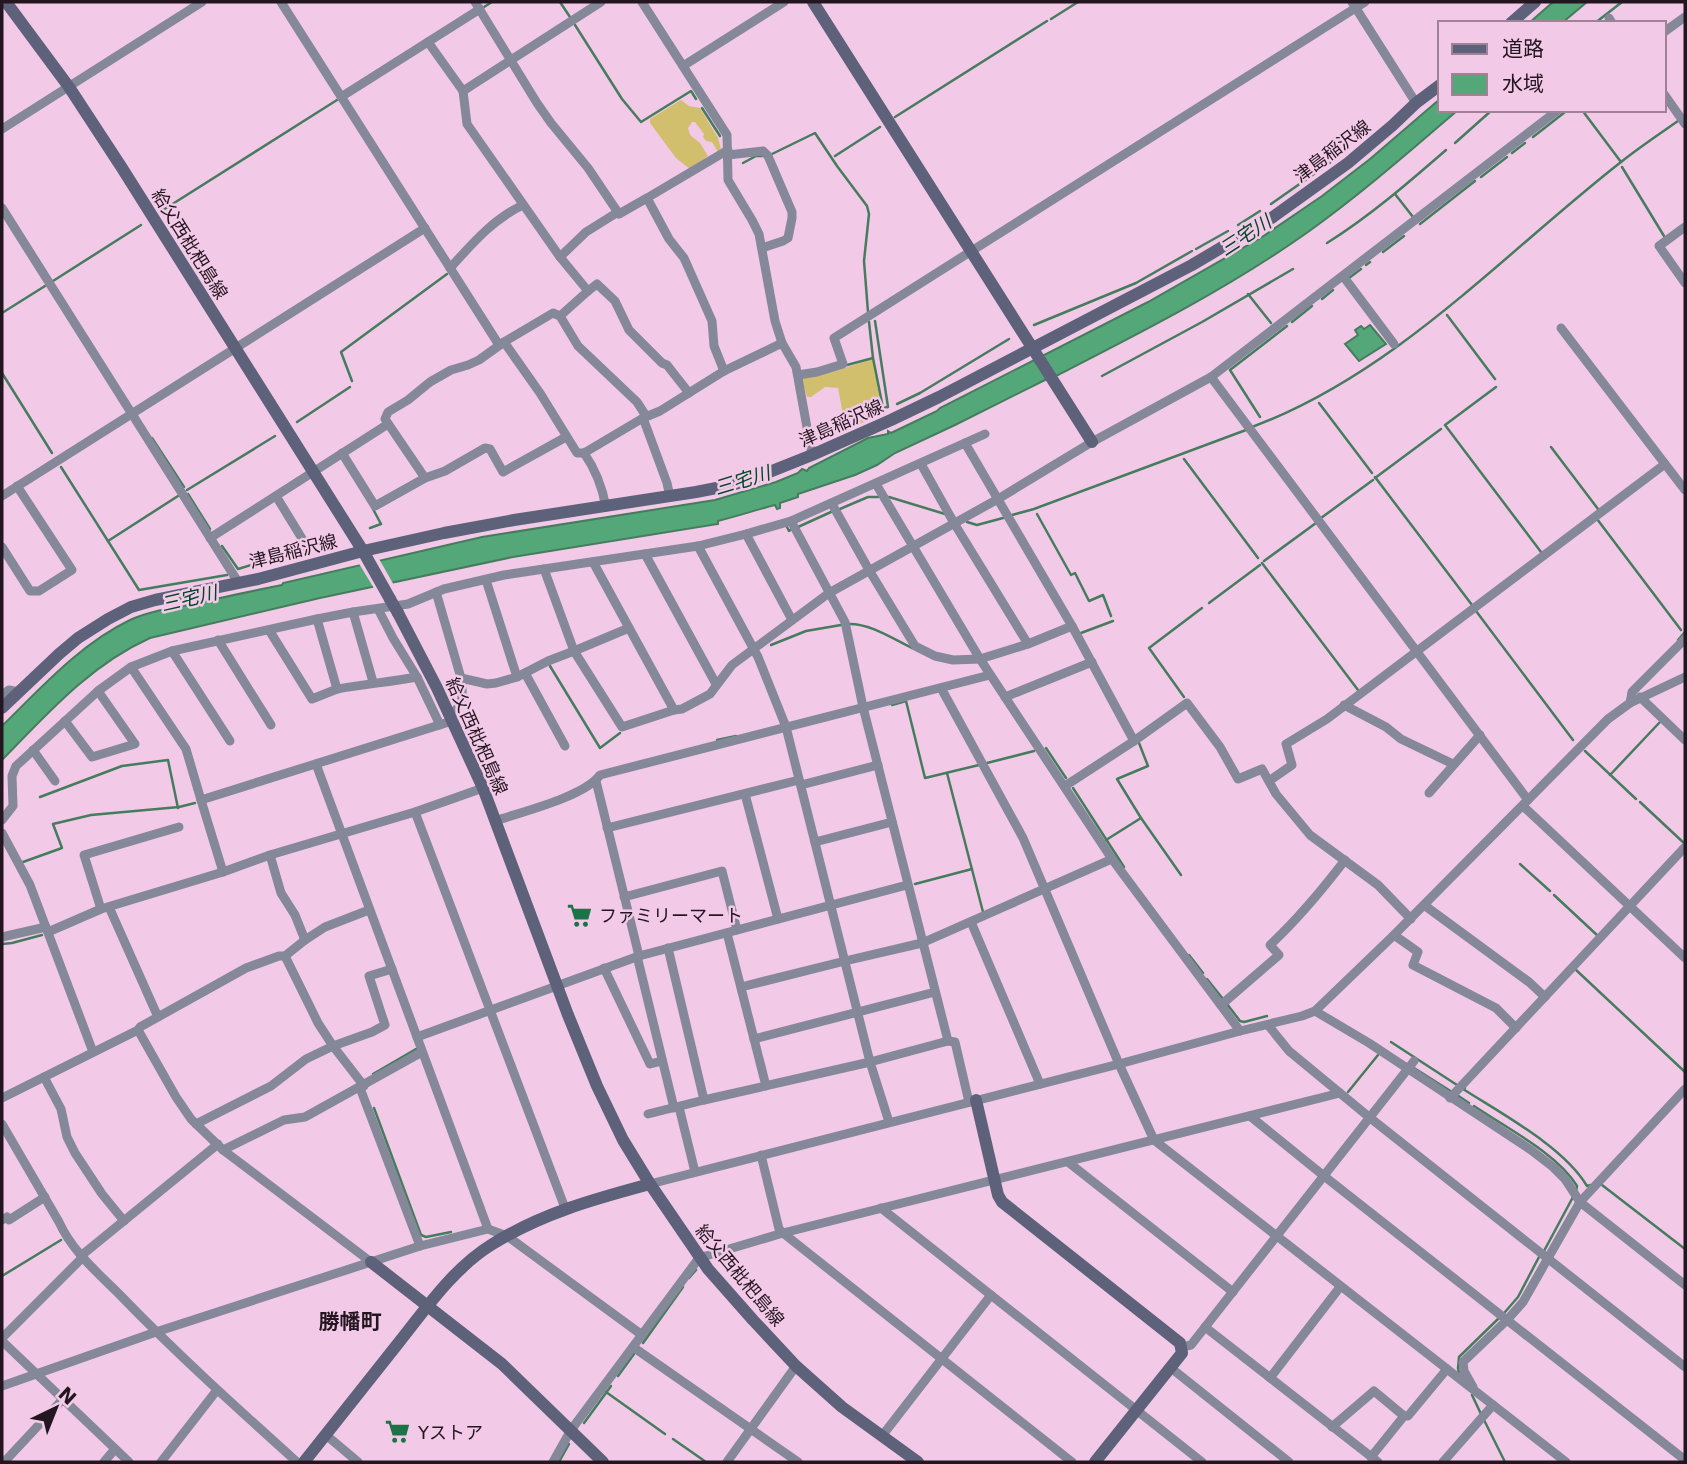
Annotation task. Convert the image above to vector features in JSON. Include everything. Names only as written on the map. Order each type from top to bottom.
[{"type":"main road","name":"給父西枇杷島線","points":[[6,2],[69,88],[122,168],[366,555],[389,596],[447,721],[483,788],[556,985],[597,1086],[623,1140],[650,1184],[699,1258],[796,1366],[842,1407],[918,1462]]},
{"type":"main road","points":[[813,2],[1092,442]]},
{"type":"main road","points":[[1513,21],[1535,2]]},
{"type":"main road","name":"津島稲沢線","points":[[2,709],[78,638],[131,607],[514,520],[732,485],[812,455],[891,420],[1034,350],[1192,265],[1273,216],[1348,163],[1438,86]]},
{"type":"main road","points":[[973,1101],[1002,1202],[1181,1343],[1182,1353],[1095,1462]]},
{"type":"main road","points":[[304,1462],[428,1306],[469,1262],[489,1246],[543,1217],[650,1184]]},
{"type":"main road","points":[[371,1262],[502,1364],[603,1462]]},
{"type":"street","points":[[2,129],[202,2]]},
{"type":"street","points":[[281,2],[450,268],[501,344],[540,393],[578,453],[584,453],[660,411],[724,370],[782,343]]},
{"type":"street","points":[[463,91],[601,2]]},
{"type":"street","points":[[642,2],[727,135],[728,180],[759,234],[775,321],[782,343],[796,367],[812,455]]},
{"type":"street","points":[[683,66],[784,2]]},
{"type":"street","points":[[797,375],[842,364],[834,338],[1353,5],[1365,2]]},
{"type":"street","points":[[1353,5],[1416,103]]},
{"type":"street","points":[[341,97],[428,42],[478,6],[551,123],[589,168],[618,212]]},
{"type":"street","points":[[1666,31],[1685,17]]},
{"type":"street","points":[[428,42],[463,91],[467,124],[587,291]]},
{"type":"street","points":[[1666,97],[1683,121]]},
{"type":"street","points":[[544,569],[574,651],[622,727],[682,709],[710,694],[732,665],[829,593],[1211,377],[1555,112]]},
{"type":"street","points":[[561,257],[586,232],[618,212],[620,214],[728,153],[763,151],[768,156],[792,212],[788,238],[762,248]]},
{"type":"street","points":[[647,198],[669,239],[684,258],[712,321],[714,346],[724,370]]},
{"type":"street","points":[[450,268],[489,227],[523,205]]},
{"type":"street","points":[[2,208],[238,582]]},
{"type":"street","points":[[1685,227],[1659,246],[1685,283]]},
{"type":"street","points":[[2,496],[425,229]]},
{"type":"street","points":[[1343,276],[1394,344]]},
{"type":"street","points":[[560,316],[597,285],[615,301],[629,330],[667,365],[689,393]]},
{"type":"street","points":[[425,478],[385,419],[388,412],[430,382],[451,370],[468,365],[553,313],[560,316],[578,346],[637,402],[645,417],[670,496]]},
{"type":"street","points":[[1561,328],[1685,491]]},
{"type":"street","points":[[1211,377],[1480,735],[1526,803],[1685,958]]},
{"type":"street","points":[[210,538],[388,424]]},
{"type":"street","points":[[2,820],[13,806],[12,776],[16,766],[98,691],[131,667],[172,651],[317,619],[408,604],[436,592],[504,575],[698,546],[746,534],[791,521],[832,504],[985,434]]},
{"type":"street","points":[[342,453],[375,506],[485,448],[490,449],[503,472],[566,437]]},
{"type":"street","points":[[965,443],[1072,626],[1134,741]]},
{"type":"street","points":[[584,453],[601,485],[606,507]]},
{"type":"street","points":[[921,464],[1028,644]]},
{"type":"street","points":[[1269,781],[1292,765],[1286,744],[1327,719],[1665,464]]},
{"type":"street","points":[[876,484],[990,675],[1112,859],[1240,1031]]},
{"type":"street","points":[[2,547],[30,591],[39,592],[72,570],[17,486]]},
{"type":"street","points":[[276,496],[306,545]]},
{"type":"street","points":[[832,504],[915,646],[935,656],[953,660],[980,659],[1072,626]]},
{"type":"street","points":[[791,521],[845,622],[891,822],[948,1041]]},
{"type":"street","points":[[746,534],[792,620]]},
{"type":"street","points":[[698,546],[754,650],[786,727],[870,1062],[889,1122]]},
{"type":"street","points":[[645,554],[716,684]]},
{"type":"street","points":[[593,562],[674,710]]},
{"type":"street","points":[[486,580],[521,675],[565,746]]},
{"type":"street","points":[[201,800],[447,721],[459,708],[463,691],[436,592]]},
{"type":"street","points":[[378,609],[417,677],[447,721]]},
{"type":"street","points":[[353,612],[373,682]]},
{"type":"street","points":[[317,619],[337,690]]},
{"type":"street","points":[[461,678],[486,684],[521,675],[629,628]]},
{"type":"street","points":[[269,630],[312,699],[373,682],[417,677]]},
{"type":"street","points":[[1630,703],[1632,692],[1685,639]]},
{"type":"street","points":[[218,640],[271,724]]},
{"type":"street","points":[[172,651],[230,741]]},
{"type":"street","points":[[1005,697],[1092,662]]},
{"type":"street","points":[[131,667],[186,749],[223,872]]},
{"type":"street","points":[[495,821],[568,796],[596,781],[600,775],[990,675]]},
{"type":"street","points":[[650,1184],[1315,1011],[1608,719],[1630,703],[1685,677]]},
{"type":"street","points":[[940,688],[1023,838],[1154,1140],[1566,1462]]},
{"type":"street","points":[[2,695],[9,690],[19,692]]},
{"type":"street","points":[[65,722],[92,757],[135,744],[98,691]]},
{"type":"street","points":[[1640,698],[1685,740]]},
{"type":"street","points":[[1065,786],[1187,703],[1220,747],[1238,779],[1262,769],[1276,794],[1310,835],[1378,885],[1410,919]]},
{"type":"street","points":[[1344,705],[1386,727],[1401,739],[1453,764]]},
{"type":"street","points":[[1429,793],[1480,735]]},
{"type":"street","points":[[33,750],[55,781]]},
{"type":"street","points":[[316,764],[488,1229]]},
{"type":"street","points":[[607,828],[877,765]]},
{"type":"street","points":[[596,781],[662,1061],[695,1172]]},
{"type":"street","points":[[2,937],[47,930],[105,908],[415,812],[483,788]]},
{"type":"street","points":[[745,794],[778,919]]},
{"type":"street","points":[[415,812],[565,1209]]},
{"type":"street","points":[[815,842],[891,822]]},
{"type":"street","points":[[158,1017],[105,908],[84,855],[178,827]]},
{"type":"street","points":[[2,833],[30,885],[93,1052]]},
{"type":"street","points":[[1450,1098],[1685,847]]},
{"type":"street","points":[[270,855],[282,893],[295,915],[304,940]]},
{"type":"street","points":[[741,988],[922,943],[1112,859]]},
{"type":"street","points":[[1221,1006],[1279,955],[1270,946],[1317,896],[1345,860]]},
{"type":"street","points":[[624,897],[722,871],[741,988],[766,1086]]},
{"type":"street","points":[[417,1037],[638,956],[907,886]]},
{"type":"street","points":[[1424,905],[1529,982],[1545,997]]},
{"type":"street","points":[[2,1098],[138,1030],[247,968],[285,956],[325,927],[369,910]]},
{"type":"street","points":[[971,922],[1040,1084]]},
{"type":"street","points":[[1394,935],[1418,952],[1413,965],[1496,1008],[1516,1028]]},
{"type":"street","points":[[668,948],[704,1100]]},
{"type":"street","points":[[285,956],[318,1023],[362,1087],[420,1246]]},
{"type":"street","points":[[604,968],[650,1064],[662,1061]]},
{"type":"street","points":[[196,1124],[271,1086],[306,1059],[386,1025],[369,976],[391,969]]},
{"type":"street","points":[[754,1038],[935,992]]},
{"type":"street","points":[[1315,1011],[1531,1150],[1565,1179],[1580,1202],[1685,1285]]},
{"type":"street","points":[[1268,1025],[1289,1051],[1369,1117],[1685,1367]]},
{"type":"street","points":[[138,1030],[176,1097],[196,1124],[220,1147],[371,1262]]},
{"type":"street","points":[[648,1114],[948,1041],[954,1042],[973,1101]]},
{"type":"street","points":[[129,1462],[2,1339],[83,1256],[220,1147],[284,1120],[305,1117],[422,1052]]},
{"type":"street","points":[[1182,1348],[1191,1345],[1414,1061]]},
{"type":"street","points":[[44,1077],[61,1109],[67,1136],[75,1153],[124,1221]]},
{"type":"street","points":[[1474,1390],[1464,1371],[1463,1362],[1523,1302],[1580,1202],[1685,1089]]},
{"type":"street","points":[[553,1462],[571,1430],[699,1258],[783,1233],[1340,1093]]},
{"type":"street","points":[[1250,1116],[1685,1460]]},
{"type":"street","points":[[2,1124],[66,1237],[156,1332],[298,1462]]},
{"type":"street","points":[[761,1155],[779,1229],[783,1233],[1072,1462]]},
{"type":"street","points":[[1068,1162],[1233,1292]]},
{"type":"street","points":[[2,1220],[7,1217],[9,1220],[45,1197]]},
{"type":"street","points":[[881,1208],[1202,1462]]},
{"type":"street","points":[[2,1386],[156,1332],[420,1246],[488,1229],[507,1236],[642,1335]]},
{"type":"street","points":[[1270,1378],[1340,1287]]},
{"type":"street","points":[[881,1436],[991,1295]]},
{"type":"street","points":[[1205,1327],[1374,1460],[1404,1416],[1408,1416],[1447,1369]]},
{"type":"street","points":[[633,1347],[798,1462]]},
{"type":"street","points":[[727,1462],[796,1366]]},
{"type":"street","points":[[1171,1368],[1289,1462]]},
{"type":"street","points":[[161,1462],[217,1390]]},
{"type":"street","points":[[1332,1427],[1374,1391],[1404,1416]]},
{"type":"street","points":[[7,1459],[62,1399]]},
{"type":"street","points":[[1443,1462],[1493,1405]]},
{"type":"street","points":[[326,1435],[358,1462]]},
{"type":"street","points":[[104,1462],[115,1449]]},
{"type":"shaded area","points":[[681,100],[689,106],[700,108],[718,138],[721,149],[718,152],[712,142],[706,141],[704,134],[695,122],[692,122],[688,128],[690,135],[700,143],[708,156],[690,169],[676,158],[650,123],[650,119]]},
{"type":"shaded area","points":[[873,359],[882,414],[846,430],[838,388],[825,387],[807,397],[802,380],[804,378]]},
{"type":"water","points":[[1553,2],[1587,2],[1564,21],[1531,21]]},
{"type":"water","points":[[1438,101],[1438,112],[1456,112],[1347,203],[1308,232],[1217,290],[1058,375],[855,475],[798,494],[798,497],[780,503],[780,508],[777,509],[775,505],[718,521],[718,524],[513,557],[150,638],[128,649],[89,676],[2,760],[2,726],[78,654],[94,641],[130,620],[161,610],[282,585],[482,537],[715,500],[776,482],[802,469],[807,471],[868,438],[888,434],[888,431],[891,433],[937,411],[1148,302],[1262,237],[1370,159]]},
{"type":"water","points":[[1370,325],[1386,344],[1359,361],[1345,344],[1358,335],[1355,330]]},
{"type":"pier","points":[[378,557],[395,587],[375,590],[358,562]]},
{"type":"waterway","points":[[484,7],[492,2]]},
{"type":"waterway","points":[[560,2],[570,17]]},
{"type":"waterway","points":[[1051,19],[1078,2]]},
{"type":"waterway","points":[[1598,21],[1622,2]]},
{"type":"waterway","points":[[895,117],[1047,21]]},
{"type":"waterway","points":[[575,25],[622,99],[641,122],[691,91],[696,99]]},
{"type":"waterway","points":[[163,210],[337,100]]},
{"type":"waterway","points":[[702,108],[720,136]]},
{"type":"waterway","points":[[1455,143],[1490,112]]},
{"type":"waterway","points":[[1533,137],[1565,112]]},
{"type":"waterway","points":[[1584,112],[1621,162]]},
{"type":"waterway","points":[[1252,427],[1304,404],[1354,376],[1401,344],[1621,162],[1685,116]]},
{"type":"waterway","points":[[835,156],[880,127]]},
{"type":"waterway","points":[[772,154],[815,133],[867,206],[869,214],[864,261],[868,312]]},
{"type":"waterway","points":[[1512,153],[1525,143]]},
{"type":"waterway","points":[[1327,243],[1374,210],[1446,150]]},
{"type":"waterway","points":[[743,163],[762,156]]},
{"type":"waterway","points":[[1271,204],[1338,157]]},
{"type":"waterway","points":[[1481,177],[1507,157]]},
{"type":"waterway","points":[[1622,167],[1664,236]]},
{"type":"waterway","points":[[1420,224],[1475,181]]},
{"type":"waterway","points":[[1395,194],[1413,217]]},
{"type":"waterway","name":"三宅川","points":[[1238,225],[1260,211]]},
{"type":"waterway","points":[[53,281],[141,225]]},
{"type":"waterway","name":"三宅川","points":[[1196,249],[1228,231]]},
{"type":"waterway","points":[[1383,252],[1404,236]]},
{"type":"waterway","points":[[1034,325],[1136,283],[1192,251]]},
{"type":"waterway","points":[[1366,265],[1370,262]]},
{"type":"waterway","points":[[1102,376],[1293,269]]},
{"type":"waterway","points":[[1349,278],[1361,269]]},
{"type":"waterway","points":[[352,381],[341,352],[447,274]]},
{"type":"waterway","points":[[2,313],[45,286]]},
{"type":"waterway","points":[[1322,299],[1333,290]]},
{"type":"waterway","points":[[1248,294],[1271,323]]},
{"type":"waterway","points":[[1292,322],[1312,306]]},
{"type":"waterway","points":[[1447,315],[1495,379]]},
{"type":"waterway","points":[[875,321],[888,407],[883,408]]},
{"type":"waterway","points":[[869,322],[884,413]]},
{"type":"waterway","points":[[1260,417],[1230,370],[1287,326]]},
{"type":"waterway","points":[[897,404],[1009,339]]},
{"type":"waterway","points":[[847,365],[873,358]]},
{"type":"waterway","points":[[2,373],[52,453]]},
{"type":"waterway","points":[[297,422],[350,387]]},
{"type":"waterway","points":[[1496,387],[1445,425],[1541,552]]},
{"type":"waterway","points":[[1319,403],[1372,473]]},
{"type":"waterway","points":[[1375,478],[1441,429]]},
{"type":"waterway","points":[[1012,515],[1246,430]]},
{"type":"waterway","points":[[187,490],[275,436]]},
{"type":"waterway","points":[[152,438],[184,487]]},
{"type":"waterway","points":[[1551,447],[1598,509]]},
{"type":"waterway","points":[[1184,459],[1258,558]]},
{"type":"waterway","name":"三宅川","points":[[61,467],[139,590],[227,575]]},
{"type":"waterway","points":[[1375,477],[1472,605]]},
{"type":"waterway","points":[[1321,518],[1373,480]]},
{"type":"waterway","points":[[188,494],[210,529]]},
{"type":"waterway","points":[[108,541],[178,496]]},
{"type":"waterway","points":[[840,509],[868,497],[878,497]]},
{"type":"waterway","points":[[889,497],[945,514]]},
{"type":"waterway","points":[[370,528],[381,524],[373,509]]},
{"type":"waterway","points":[[798,527],[831,512]]},
{"type":"waterway","points":[[1037,514],[1071,575],[1075,573],[1089,601],[1103,595],[1111,616]]},
{"type":"waterway","points":[[967,522],[977,525],[1003,518]]},
{"type":"waterway","points":[[1597,519],[1681,630]]},
{"type":"waterway","points":[[1264,561],[1316,523]]},
{"type":"waterway","points":[[787,527],[790,530]]},
{"type":"waterway","points":[[222,546],[238,569],[336,539]]},
{"type":"waterway","points":[[1262,563],[1358,690]]},
{"type":"waterway","points":[[1209,603],[1260,565]]},
{"type":"waterway","points":[[1184,697],[1149,648],[1202,608]]},
{"type":"waterway","points":[[1476,611],[1573,740]]},
{"type":"waterway","points":[[1081,633],[1113,621]]},
{"type":"waterway","points":[[850,624],[874,629],[912,648]]},
{"type":"waterway","points":[[771,645],[806,631],[841,625]]},
{"type":"waterway","points":[[1678,640],[1685,632]]},
{"type":"waterway","points":[[550,666],[600,748],[620,733]]},
{"type":"waterway","points":[[892,705],[906,701],[925,778],[979,765]]},
{"type":"waterway","points":[[1610,775],[1660,722]]},
{"type":"waterway","points":[[717,740],[736,736]]},
{"type":"waterway","points":[[1106,840],[1141,818],[1117,779],[1148,766],[1139,743]]},
{"type":"waterway","points":[[1046,748],[1066,778]]},
{"type":"waterway","points":[[987,763],[1034,751]]},
{"type":"waterway","points":[[1585,751],[1636,799]]},
{"type":"waterway","points":[[40,797],[122,766],[168,760],[178,808]]},
{"type":"waterway","points":[[947,773],[983,912]]},
{"type":"waterway","points":[[1073,788],[1124,867]]},
{"type":"waterway","points":[[1640,802],[1685,844]]},
{"type":"waterway","points":[[23,862],[62,848],[53,824],[91,815],[179,807],[195,803]]},
{"type":"waterway","points":[[1141,818],[1181,875]]},
{"type":"waterway","points":[[1520,864],[1550,891]]},
{"type":"waterway","points":[[915,884],[972,869]]},
{"type":"waterway","points":[[1554,895],[1598,936]]},
{"type":"waterway","points":[[2,944],[42,935]]},
{"type":"waterway","points":[[1189,955],[1203,973]]},
{"type":"waterway","points":[[1575,969],[1685,1072]]},
{"type":"waterway","points":[[1207,979],[1223,999]]},
{"type":"waterway","points":[[1227,1004],[1240,1021],[1267,1016]]},
{"type":"waterway","points":[[1391,1042],[1457,1085]]},
{"type":"waterway","points":[[373,1074],[416,1049]]},
{"type":"waterway","points":[[1348,1092],[1378,1055]]},
{"type":"waterway","points":[[1414,1068],[1452,1092]]},
{"type":"waterway","points":[[1465,1088],[1463,1089],[1548,1145],[1577,1172],[1587,1186],[1591,1185]]},
{"type":"waterway","points":[[1457,1095],[1469,1103]]},
{"type":"waterway","points":[[1474,1106],[1544,1152],[1568,1174],[1577,1186],[1576,1191]]},
{"type":"waterway","points":[[374,1108],[421,1235],[426,1237],[451,1232]]},
{"type":"waterway","points":[[1602,1185],[1685,1249]]},
{"type":"waterway","points":[[1544,1251],[1573,1197]]},
{"type":"waterway","points":[[2,1276],[61,1240]]},
{"type":"waterway","points":[[1505,1312],[1518,1297],[1539,1257]]},
{"type":"waterway","points":[[689,1278],[696,1270]]},
{"type":"waterway","points":[[643,1343],[683,1287]]},
{"type":"waterway","points":[[1459,1374],[1459,1357],[1499,1318]]},
{"type":"waterway","points":[[618,1376],[634,1354]]},
{"type":"waterway","points":[[584,1423],[611,1386]]},
{"type":"waterway","points":[[606,1392],[665,1434]]},
{"type":"waterway","points":[[1472,1395],[1481,1414]]},
{"type":"waterway","points":[[1484,1420],[1505,1462]]},
{"type":"waterway","points":[[673,1439],[706,1462]]},
{"type":"waterway","points":[[559,1462],[569,1444]]},
{"type":"place","name":"ファミリーマート","points":[[579,915]]},
{"type":"place","name":"Yストア","points":[[398,1432]]},
{"type":"district","name":"勝幡町","points":[[350,1322]]}]
